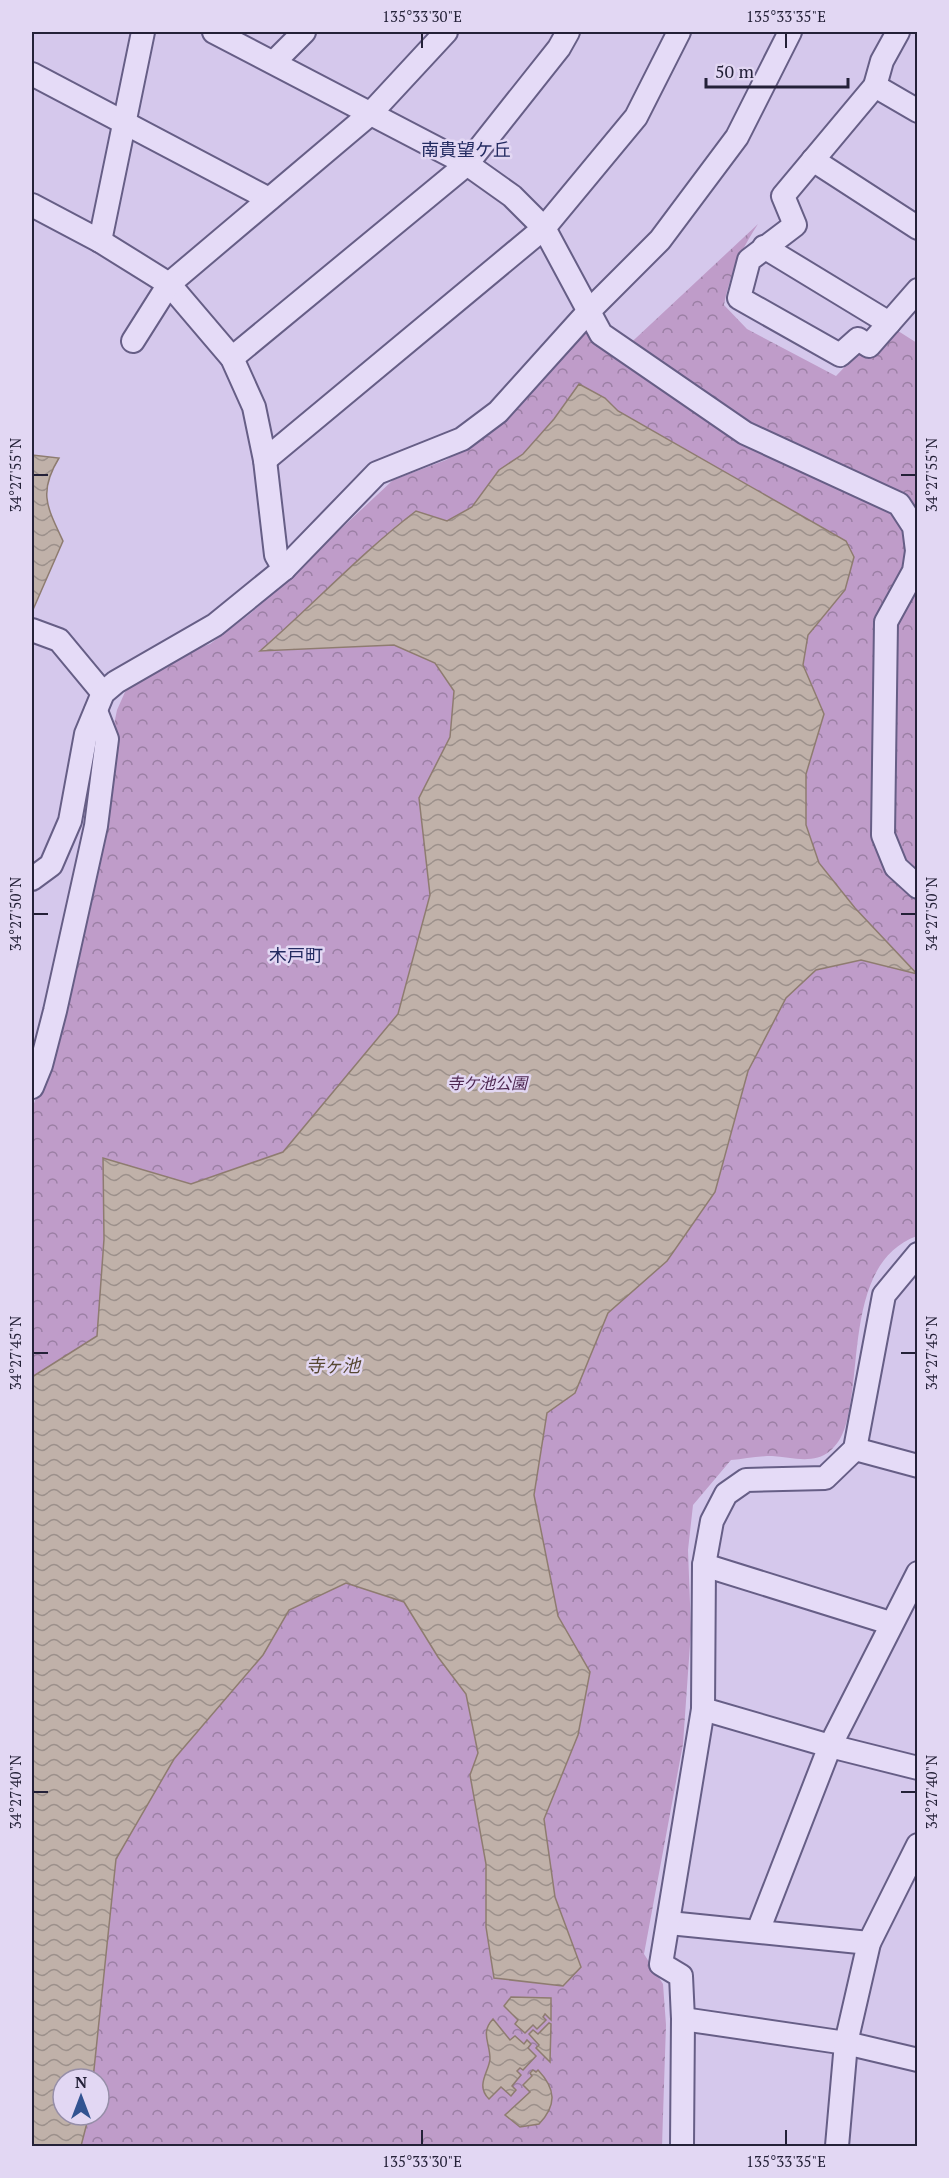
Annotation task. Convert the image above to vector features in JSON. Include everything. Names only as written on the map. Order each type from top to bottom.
[{"type":"street","points":[[100,242],[143,32]]},
{"type":"street","points":[[214,32],[467,164],[512,196],[544,228],[601,334],[745,433],[899,504],[914,528],[917,551],[914,571],[886,622],[883,835],[896,867],[918,887]]},
{"type":"street","points":[[274,62],[304,32]]},
{"type":"street","points":[[133,341],[169,284],[370,114],[446,32]]},
{"type":"street","points":[[232,358],[467,164],[559,48],[567,32]]},
{"type":"street","points":[[265,460],[544,228],[636,117],[679,32]]},
{"type":"street","points":[[32,879],[51,865],[70,821],[86,734],[100,702],[117,682],[215,625],[284,569],[377,473],[462,439],[498,411],[588,312],[660,240],[737,136],[790,32]]},
{"type":"street","points":[[898,32],[882,61],[874,86],[783,196],[795,225],[749,260],[739,298],[840,355],[858,339],[869,346],[918,290]]},
{"type":"street","points":[[32,74],[269,198]]},
{"type":"street","points":[[874,86],[918,111]]},
{"type":"street","points":[[813,160],[918,228]]},
{"type":"street","points":[[32,204],[169,284],[232,358],[254,407],[265,460],[276,555],[284,569]]},
{"type":"street","points":[[764,247],[890,323]]},
{"type":"street","points":[[32,630],[59,640],[100,702],[107,739],[96,826],[56,1011],[41,1065],[32,1086]]},
{"type":"street","points":[[682,2146],[681,1977],[661,1965],[703,1709],[704,1565],[712,1521],[726,1494],[746,1480],[825,1478],[855,1449],[884,1295],[918,1254]]},
{"type":"street","points":[[855,1449],[918,1466]]},
{"type":"street","points":[[704,1565],[891,1623]]},
{"type":"street","points":[[758,1931],[830,1746],[918,1573]]},
{"type":"street","points":[[703,1709],[830,1746],[918,1768]]},
{"type":"street","points":[[837,2146],[846,2043],[868,1943],[916,1853]]},
{"type":"street","points":[[669,1923],[868,1943]]},
{"type":"street","points":[[683,2019],[846,2043],[918,2060]]},
{"type":"green space","name":"寺ケ池公園","points":[[758,224],[737,263],[724,305],[747,329],[836,376],[857,354],[871,358],[895,329],[917,343],[917,1236],[896,1248],[881,1264],[870,1285],[863,1308],[848,1418],[842,1436],[835,1446],[823,1455],[809,1459],[762,1456],[731,1460],[693,1505],[688,1550],[691,1630],[683,1744],[644,1954],[663,1984],[666,2025],[662,2146],[32,2146],[32,1109],[40,1087],[117,710],[125,692],[144,674],[170,658],[210,644],[251,613],[393,480],[446,460],[470,444],[584,326],[621,352]]},
{"type":"water","name":"寺ヶ池","points":[[579,384],[605,398],[618,411],[846,541],[854,557],[845,590],[808,635],[803,665],[824,714],[806,774],[806,825],[819,863],[855,908],[917,974],[861,960],[816,970],[786,998],[748,1071],[715,1192],[667,1261],[608,1313],[575,1393],[547,1413],[534,1495],[558,1616],[590,1672],[578,1735],[544,1819],[555,1897],[581,1967],[563,1986],[494,1978],[486,1927],[486,1864],[470,1775],[478,1753],[466,1694],[438,1657],[404,1602],[346,1583],[289,1610],[263,1655],[174,1759],[116,1859],[94,2067],[51,2067],[51,2127],[86,2127],[81,2146],[32,2146],[32,1377],[97,1336],[104,1239],[103,1158],[191,1184],[283,1152],[398,1014],[430,895],[419,798],[450,737],[454,691],[435,663],[394,645],[260,651],[376,544],[416,511],[447,521],[472,507],[499,470],[523,454],[554,419]]},
{"type":"water","points":[[32,455],[59,458],[52,470],[47,499],[63,541],[32,612]]},
{"type":"water","points":[[511,1997],[551,1998],[551,2020],[545,2014],[543,2017],[546,2020],[537,2029],[533,2025],[525,2033],[515,2024],[518,2020],[504,2006]]},
{"type":"water","points":[[493,2019],[510,2040],[515,2036],[524,2044],[527,2040],[531,2044],[528,2048],[536,2056],[523,2070],[520,2068],[517,2071],[521,2075],[512,2086],[516,2090],[511,2096],[501,2087],[489,2099],[483,2089],[483,2084],[490,2059],[486,2033]]},
{"type":"water","points":[[549,2023],[551,2024],[550,2062],[536,2048],[539,2045],[529,2034],[533,2030],[538,2034]]},
{"type":"water","points":[[533,2070],[536,2072],[538,2070],[548,2084],[551,2090],[551,2104],[539,2124],[520,2127],[505,2115],[530,2092],[523,2085],[532,2076],[530,2073]]},
{"type":"district","name":"南貴望ケ丘","points":[[466,149]]},
{"type":"district","name":"木戸町","points":[[296,955]]}]
